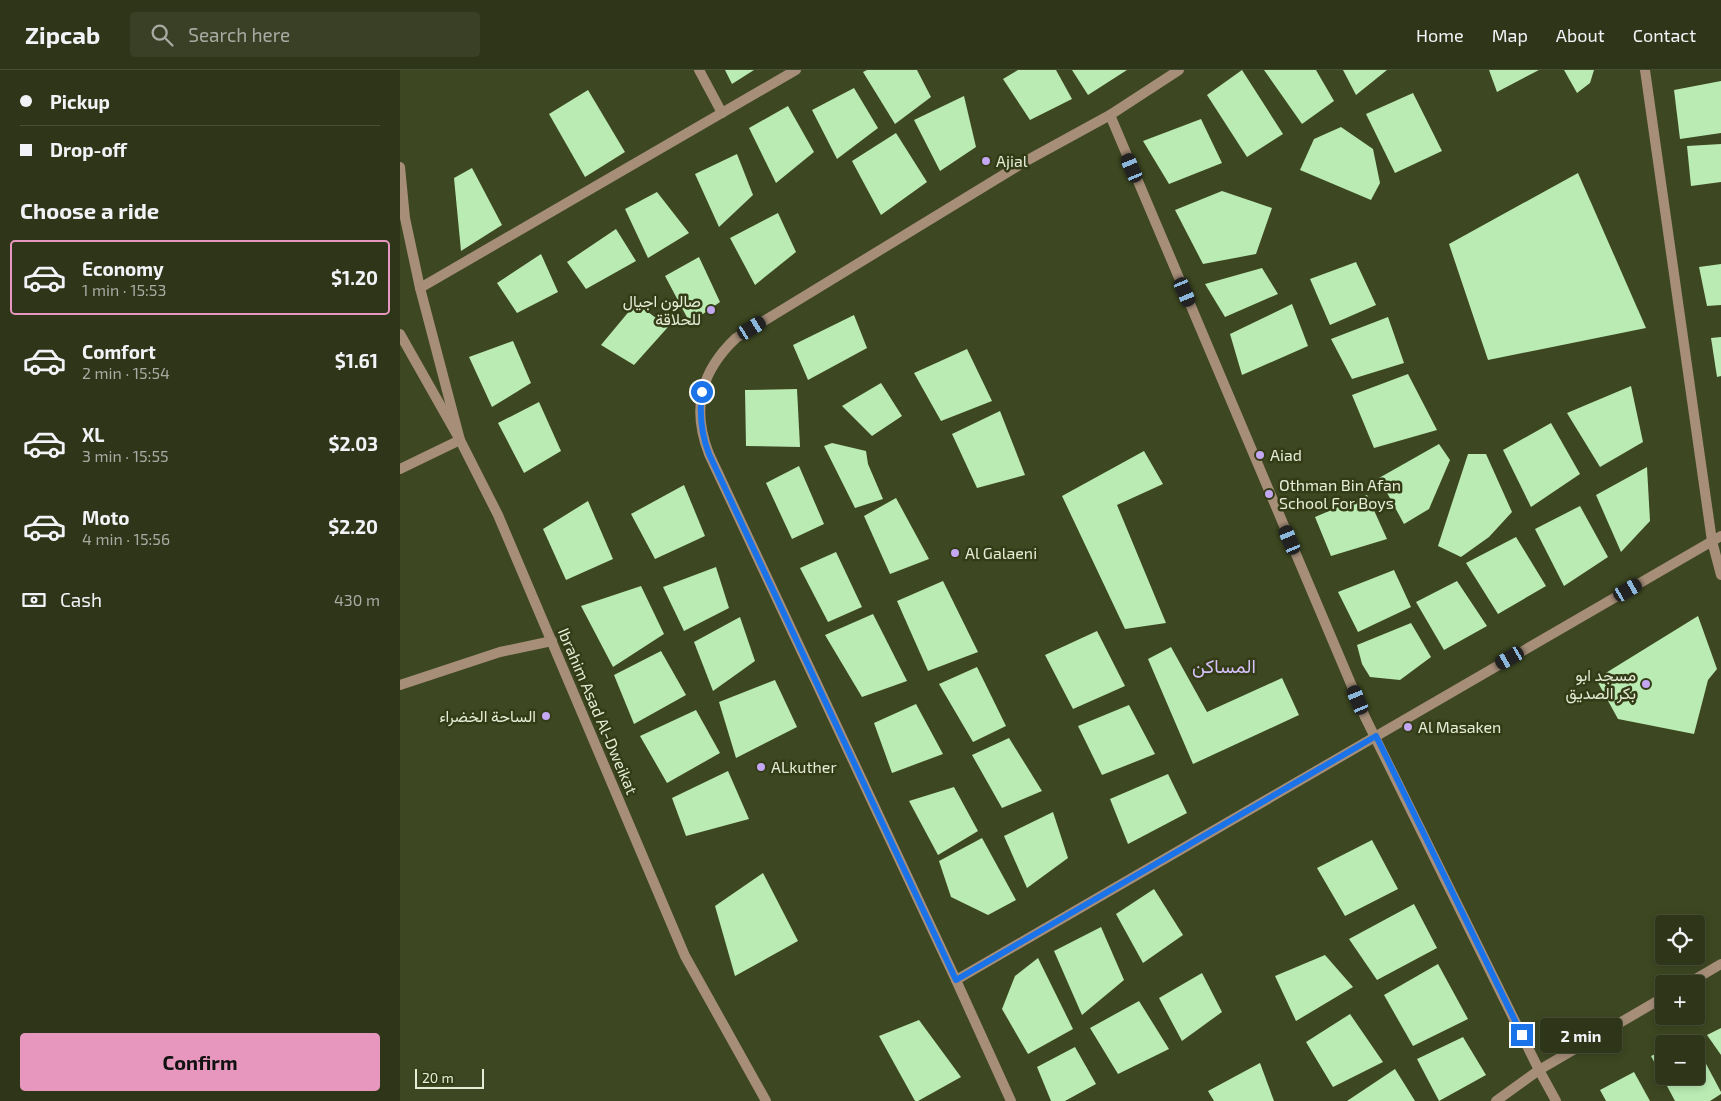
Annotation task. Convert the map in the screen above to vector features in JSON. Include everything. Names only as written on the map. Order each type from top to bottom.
[{"type":"street","points":[[698,70],[722,113]]},
{"type":"street","points":[[420,288],[796,70]]},
{"type":"street","points":[[1011,1101],[709,454],[700,424],[702,392],[707,376],[715,362],[736,338],[1026,161],[1110,115],[1179,70]]},
{"type":"street","points":[[1645,70],[1721,575]]},
{"type":"street","points":[[1110,115],[1365,717],[1556,1101]]},
{"type":"street","points":[[400,167],[405,218],[420,288],[460,440],[400,470]]},
{"type":"street","name":"Ibrahim Asad Al-Dweikat","points":[[400,334],[460,440],[498,514],[685,956],[766,1101]]},
{"type":"street","points":[[956,980],[1716,539]]},
{"type":"street","points":[[400,685],[500,652],[552,641]]},
{"type":"street","points":[[1702,975],[1721,964]]},
{"type":"street","points":[[1496,1101],[1539,1070],[1655,1002]]},
{"type":"building","points":[[725,70],[754,70],[732,84]]},
{"type":"building","points":[[867,70],[917,70],[931,97],[895,124],[863,72]]},
{"type":"building","points":[[1018,70],[1056,70],[1072,99],[1030,120],[1003,79]]},
{"type":"building","points":[[1072,70],[1127,70],[1088,95]]},
{"type":"building","points":[[1242,70],[1283,134],[1247,157],[1207,95]]},
{"type":"building","points":[[1264,70],[1316,70],[1334,101],[1302,124]]},
{"type":"building","points":[[1343,70],[1387,70],[1356,95]]},
{"type":"building","points":[[1489,70],[1539,70],[1497,92]]},
{"type":"building","points":[[1564,70],[1594,70],[1590,83],[1577,93]]},
{"type":"building","points":[[1721,81],[1721,133],[1680,139],[1674,90]]},
{"type":"building","points":[[854,88],[878,128],[837,159],[812,110]]},
{"type":"building","points":[[588,90],[625,152],[585,177],[549,114]]},
{"type":"building","points":[[1413,93],[1442,151],[1395,173],[1366,114]]},
{"type":"building","points":[[964,96],[976,147],[940,171],[914,120]]},
{"type":"building","points":[[788,106],[814,152],[776,183],[749,128]]},
{"type":"building","points":[[1201,119],[1222,163],[1169,184],[1143,141]]},
{"type":"building","points":[[1341,127],[1373,149],[1380,183],[1371,200],[1300,170],[1314,139]]},
{"type":"building","points":[[896,133],[927,182],[881,215],[852,161]]},
{"type":"building","points":[[1721,144],[1721,182],[1691,186],[1687,146]]},
{"type":"building","points":[[737,154],[753,195],[719,227],[695,174]]},
{"type":"building","points":[[472,168],[502,225],[461,251],[454,178]]},
{"type":"building","points":[[1578,173],[1646,328],[1488,360],[1449,244]]},
{"type":"building","points":[[1222,191],[1272,208],[1256,254],[1203,264],[1175,210]]},
{"type":"building","points":[[657,192],[689,233],[648,258],[625,209]]},
{"type":"building","points":[[778,213],[796,252],[755,285],[730,238]]},
{"type":"building","points":[[616,229],[636,261],[586,289],[567,262]]},
{"type":"building","points":[[541,254],[558,292],[517,313],[497,283]]},
{"type":"building","points":[[699,257],[720,302],[690,323],[665,276]]},
{"type":"building","points":[[1356,262],[1376,305],[1330,325],[1310,279]]},
{"type":"building","points":[[1721,264],[1721,305],[1707,306],[1699,267]]},
{"type":"building","points":[[1262,268],[1278,294],[1225,317],[1205,284]]},
{"type":"building","points":[[636,303],[668,327],[634,365],[601,345]]},
{"type":"building","points":[[1292,304],[1308,346],[1242,375],[1230,334]]},
{"type":"building","points":[[854,315],[867,348],[808,380],[793,345]]},
{"type":"building","points":[[1388,317],[1404,363],[1352,379],[1331,339]]},
{"type":"building","points":[[1721,337],[1721,376],[1717,377],[1711,338]]},
{"type":"building","points":[[513,341],[531,383],[492,407],[469,357]]},
{"type":"building","points":[[967,349],[992,401],[941,421],[914,373]]},
{"type":"building","points":[[1408,374],[1437,430],[1374,448],[1352,395]]},
{"type":"building","points":[[881,383],[902,416],[872,436],[842,406]]},
{"type":"building","points":[[1631,386],[1643,442],[1600,467],[1567,413]]},
{"type":"building","points":[[797,389],[800,447],[746,446],[745,390]]},
{"type":"building","points":[[539,402],[561,451],[524,473],[498,423]]},
{"type":"building","points":[[1000,411],[1025,475],[977,488],[952,434]]},
{"type":"building","points":[[1551,423],[1580,474],[1531,507],[1503,450]]},
{"type":"building","points":[[832,443],[866,451],[868,464],[883,499],[855,508],[824,446]]},
{"type":"building","points":[[1439,444],[1450,460],[1429,509],[1404,524],[1379,478]]},
{"type":"building","points":[[1144,451],[1163,484],[1117,505],[1166,623],[1125,629],[1062,496]]},
{"type":"building","points":[[1468,454],[1486,454],[1512,512],[1489,537],[1461,557],[1438,546]]},
{"type":"building","points":[[799,466],[824,524],[792,539],[766,483]]},
{"type":"building","points":[[1647,467],[1650,521],[1621,552],[1596,495]]},
{"type":"building","points":[[684,485],[705,536],[655,559],[631,514]]},
{"type":"building","points":[[1367,495],[1387,539],[1331,556],[1315,517]]},
{"type":"building","points":[[896,498],[929,559],[890,574],[864,516]]},
{"type":"building","points":[[588,501],[613,559],[566,580],[543,529]]},
{"type":"building","points":[[1580,506],[1608,557],[1564,586],[1535,529]]},
{"type":"building","points":[[1516,537],[1546,586],[1498,614],[1466,563]]},
{"type":"building","points":[[836,552],[862,607],[828,622],[800,568]]},
{"type":"building","points":[[716,567],[729,608],[684,631],[663,587]]},
{"type":"building","points":[[1394,570],[1411,607],[1358,632],[1338,592]]},
{"type":"building","points":[[943,581],[978,652],[928,671],[897,601]]},
{"type":"building","points":[[1457,581],[1487,626],[1444,650],[1416,602]]},
{"type":"building","points":[[641,586],[664,634],[613,667],[581,606]]},
{"type":"building","points":[[873,614],[907,681],[862,697],[825,635]]},
{"type":"building","points":[[1698,616],[1717,669],[1708,680],[1694,734],[1618,719],[1596,679]]},
{"type":"building","points":[[740,617],[755,661],[713,691],[694,642]]},
{"type":"building","points":[[1411,623],[1431,657],[1400,680],[1370,677],[1362,664],[1357,645]]},
{"type":"building","points":[[1097,631],[1125,686],[1073,709],[1045,655]]},
{"type":"building","points":[[1171,647],[1207,712],[1282,678],[1299,715],[1193,764],[1148,659]]},
{"type":"building","points":[[661,651],[686,695],[634,724],[614,675]]},
{"type":"building","points":[[977,667],[1006,726],[973,742],[939,684]]},
{"type":"building","points":[[775,680],[797,727],[736,758],[719,702]]},
{"type":"building","points":[[916,704],[943,754],[892,773],[874,723]]},
{"type":"building","points":[[1129,705],[1155,754],[1102,775],[1078,726]]},
{"type":"building","points":[[696,710],[720,753],[667,783],[640,736]]},
{"type":"building","points":[[1009,738],[1042,791],[1002,808],[972,755]]},
{"type":"building","points":[[728,771],[749,819],[686,836],[672,798]]},
{"type":"building","points":[[1168,774],[1187,813],[1128,844],[1110,799]]},
{"type":"building","points":[[954,787],[978,831],[938,855],[909,801]]},
{"type":"building","points":[[1053,812],[1068,858],[1027,888],[1004,836]]},
{"type":"building","points":[[982,838],[1016,900],[988,915],[951,897],[939,861]]},
{"type":"building","points":[[1372,840],[1398,889],[1345,916],[1317,868]]},
{"type":"building","points":[[763,873],[798,941],[735,976],[715,906]]},
{"type":"building","points":[[1154,889],[1183,935],[1143,963],[1116,914]]},
{"type":"building","points":[[1414,904],[1437,948],[1377,980],[1349,939]]},
{"type":"building","points":[[1101,927],[1124,980],[1082,1015],[1054,951]]},
{"type":"building","points":[[1325,955],[1353,987],[1296,1021],[1275,976]]},
{"type":"building","points":[[1038,958],[1073,1029],[1028,1054],[1002,1009],[1015,976]]},
{"type":"building","points":[[1438,964],[1468,1019],[1413,1046],[1384,995]]},
{"type":"building","points":[[1202,973],[1222,1012],[1182,1041],[1159,998]]},
{"type":"building","points":[[1139,1001],[1169,1049],[1118,1074],[1090,1028]]},
{"type":"building","points":[[1350,1014],[1383,1062],[1333,1087],[1306,1042]]},
{"type":"building","points":[[919,1020],[961,1077],[915,1101],[879,1036]]},
{"type":"building","points":[[1721,1028],[1721,1055],[1707,1035]]},
{"type":"building","points":[[1463,1037],[1486,1075],[1439,1101],[1417,1059]]},
{"type":"building","points":[[1075,1047],[1096,1084],[1065,1101],[1051,1101],[1037,1067]]},
{"type":"building","points":[[1655,1054],[1655,1064],[1651,1056]]},
{"type":"building","points":[[1705,1062],[1721,1094],[1710,1101],[1675,1101],[1666,1085],[1705,1085]]},
{"type":"building","points":[[1260,1063],[1274,1101],[1214,1101],[1208,1091]]},
{"type":"building","points":[[1395,1069],[1415,1101],[1347,1101]]},
{"type":"building","points":[[1634,1072],[1650,1101],[1606,1101],[1600,1090]]},
{"type":"place","name":"Ajial","points":[[986,161]]},
{"type":"place","name":"صالون اجيال للحلاقة","points":[[711,310]]},
{"type":"place","name":"Aiad","points":[[1260,455]]},
{"type":"place","name":"Othman Bin Afan School For Boys","points":[[1269,494]]},
{"type":"place","name":"Al Galaeni","points":[[955,553]]},
{"type":"place","name":"مسجد ابو بكر الصديق","points":[[1646,684]]},
{"type":"place","name":"الساحة الخضراء","points":[[546,716]]},
{"type":"place","name":"Al Masaken","points":[[1408,727]]},
{"type":"place","name":"ALkuther","points":[[761,767]]},
{"type":"district","name":"المساكن","points":[[1224,666]]},
{"type":"route","points":[[702,392],[700,424],[709,454],[956,980],[1376,736],[1522,1035]]}]
